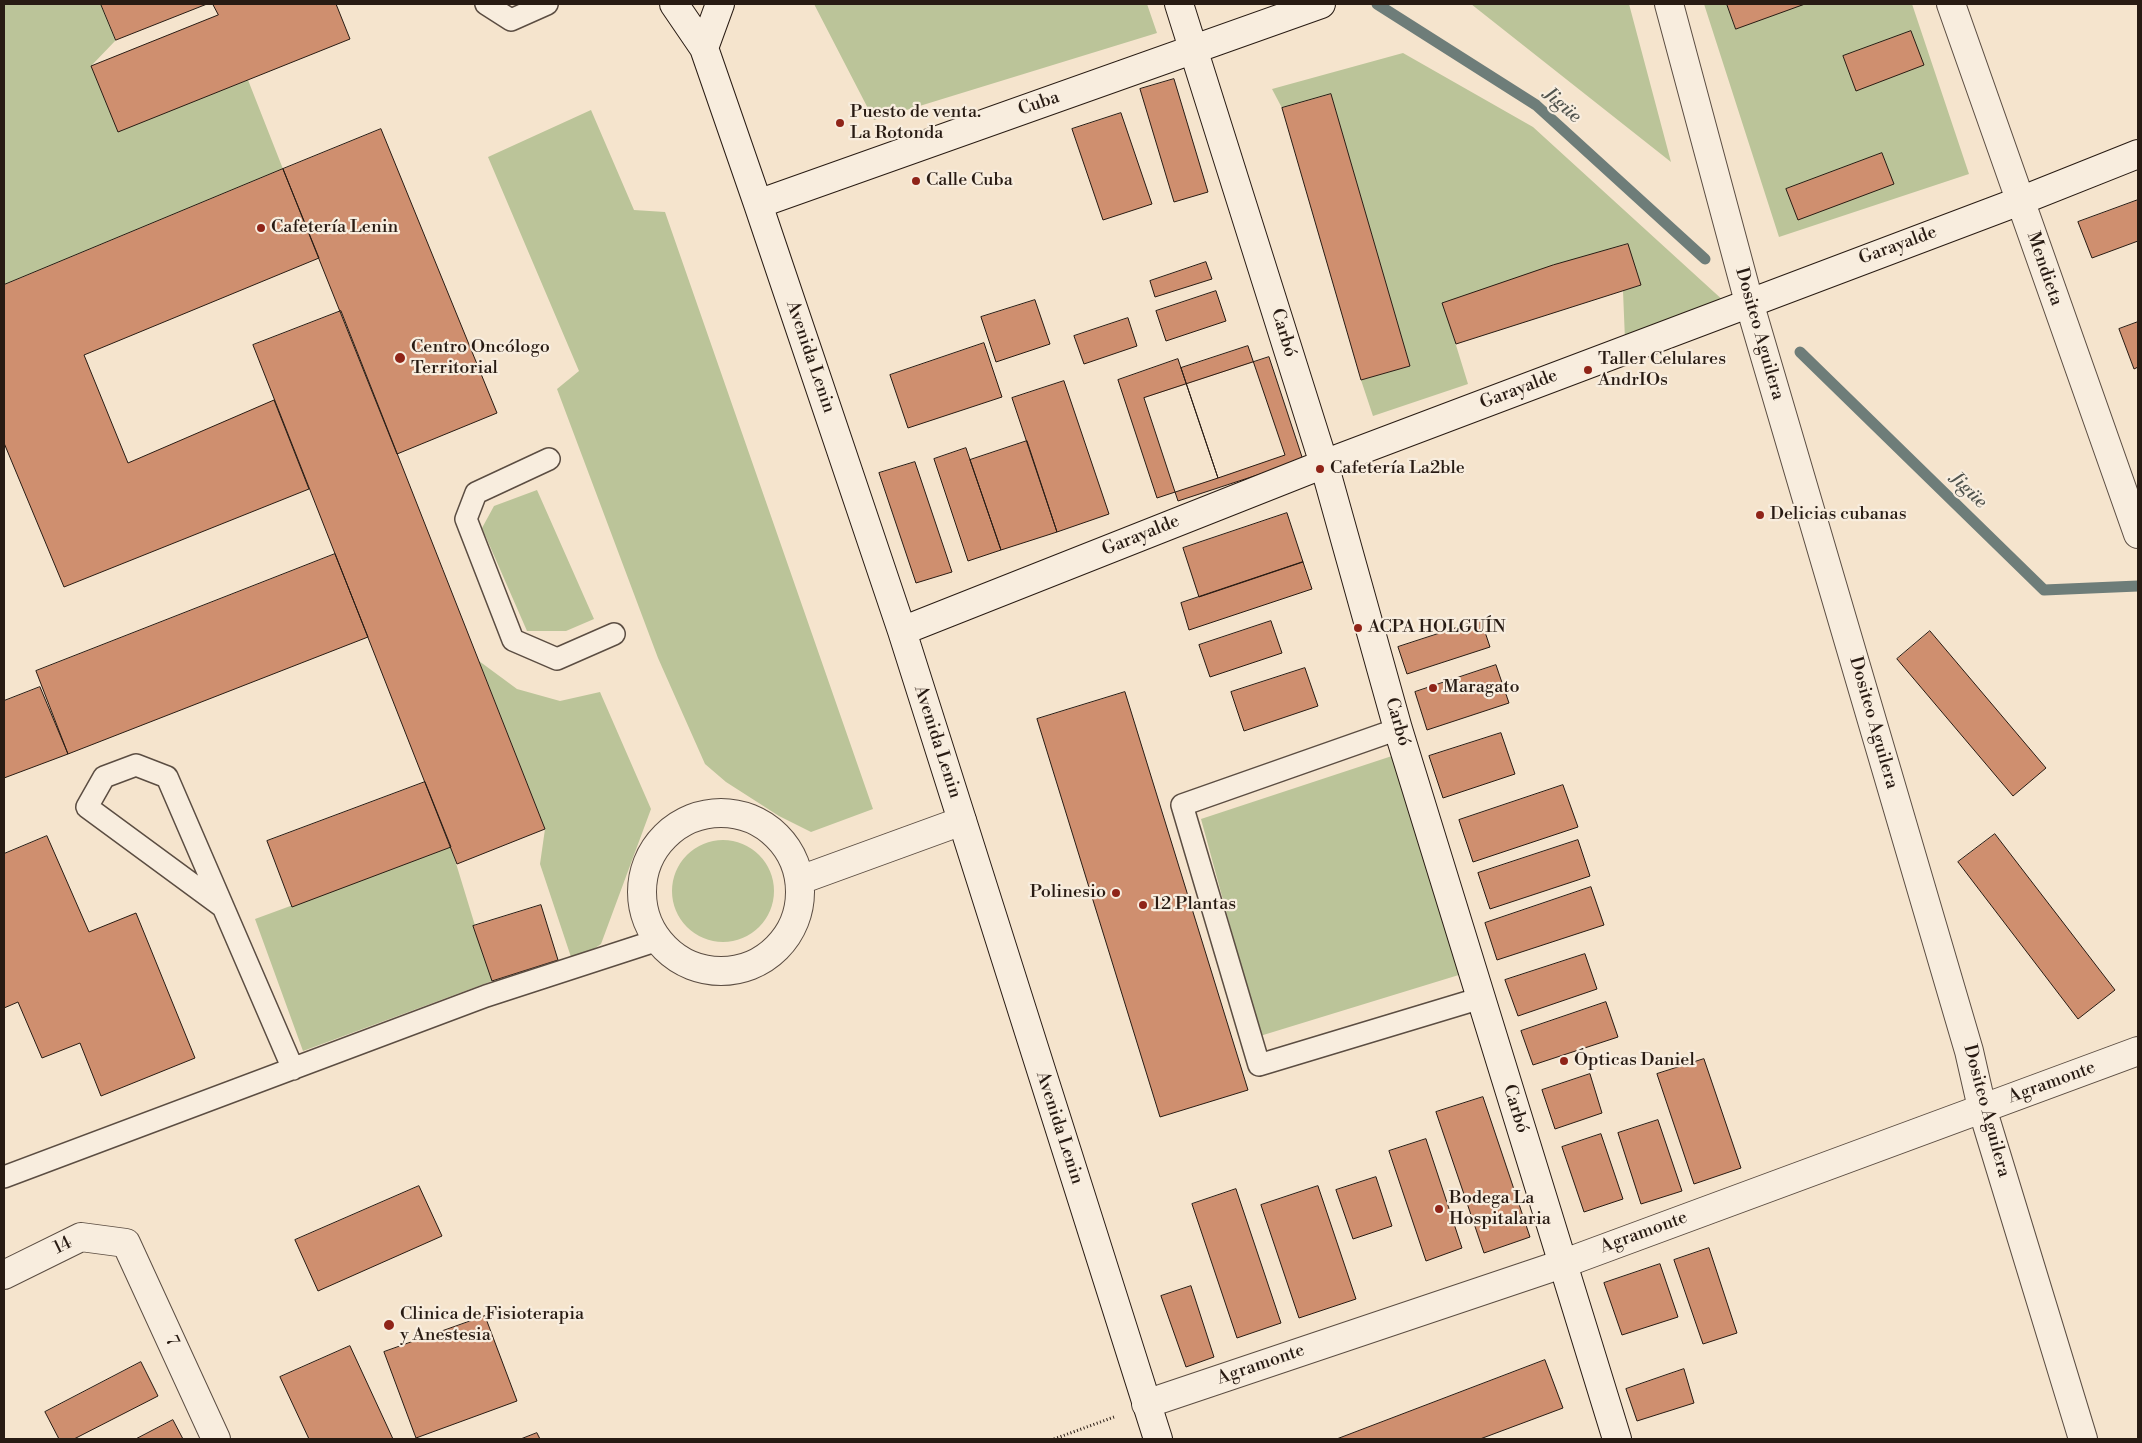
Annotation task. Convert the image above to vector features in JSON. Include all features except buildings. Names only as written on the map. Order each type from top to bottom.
[{"type":"street","name":"Avenida Lenin","points":[[674,4],[704,48],[758,204],[902,631],[1158,1439]]},
{"type":"street","points":[[704,48],[720,4]]},
{"type":"street","name":"Carbó","points":[[1179,4],[1324,464],[1398,729],[1617,1439]]},
{"type":"street","name":"Dositeo Aguilera","points":[[1669,4],[1749,302],[1969,1051],[1982,1108],[2083,1439]]},
{"type":"street","name":"Mendieta","points":[[1951,4],[2138,534]]},
{"type":"street","name":"Cuba","points":[[758,204],[1316,6]]},
{"type":"street","name":"Garayalde","points":[[902,631],[1324,464],[2020,201],[2138,154]]},
{"type":"street","points":[[717,812],[734,814],[761,823],[781,840],[793,859],[800,880],[799,910],[787,936],[762,962],[738,969],[716,971],[697,967],[678,958],[655,941],[644,913],[643,876],[649,858],[660,841],[676,827],[690,819],[717,812]]},
{"type":"street","points":[[800,880],[962,822]]},
{"type":"street","name":"Agramonte","points":[[1146,1404],[1562,1264],[2138,1051]]},
{"type":"street","name":"14","points":[[4,1275],[81,1237],[126,1243]]},
{"type":"street","name":"7","points":[[126,1243],[216,1439]]},
{"type":"lane","points":[[486,4],[511,20],[547,4]]},
{"type":"lane","points":[[549,459],[476,492],[466,519],[512,640],[557,659],[614,634]]},
{"type":"lane","points":[[1398,729],[1182,805],[1259,1065],[1481,998]]},
{"type":"lane","points":[[223,907],[87,807],[104,777],[136,764],[167,777],[293,1069]]},
{"type":"lane","points":[[4,1177],[486,996],[655,941]]},
{"type":"path","points":[[1054,1439],[1146,1404]]},
{"type":"green space","points":[[4,4],[101,4],[116,40],[91,66],[118,131],[248,80],[283,169],[4,285]]},
{"type":"green space","points":[[814,4],[1147,4],[1157,33],[874,120]]},
{"type":"green space","points":[[1471,4],[1629,4],[1671,162]]},
{"type":"green space","points":[[1704,4],[1912,4],[1969,174],[1779,237]]},
{"type":"green space","points":[[1403,53],[1533,127],[1726,303],[1625,340],[1623,291],[1641,285],[1627,244],[1443,303],[1468,384],[1373,416],[1361,380],[1410,366],[1331,94],[1282,108],[1272,89]]},
{"type":"green space","points":[[591,110],[634,210],[665,212],[873,809],[811,832],[779,816],[726,782],[705,764],[658,658],[557,389],[579,371],[488,157]]},
{"type":"green space","points":[[537,490],[594,619],[566,631],[527,631],[482,528],[494,506]]},
{"type":"green space","points":[[479,661],[517,689],[560,701],[600,692],[651,809],[601,944],[573,963],[540,864],[545,829]]},
{"type":"green space","points":[[1395,755],[1462,974],[1260,1036],[1201,819]]},
{"type":"green space","points":[[723,840],[743,843],[752,848],[766,862],[771,871],[774,891],[771,911],[766,920],[752,934],[743,939],[723,942],[703,939],[694,934],[680,920],[675,911],[672,891],[675,871],[680,862],[694,848],[703,843]]},
{"type":"green space","points":[[451,847],[492,981],[303,1051],[255,919]]},
{"type":"waterway","name":"Jigüe","points":[[1377,4],[1536,105],[1705,259]]},
{"type":"waterway","name":"Jigüe","points":[[1800,352],[2044,590],[2138,586]]},
{"type":"place","name":"Puesto de venta. La Rotonda","points":[[840,123]]},
{"type":"place","name":"Calle Cuba","points":[[916,181]]},
{"type":"place","name":"Cafetería Lenin","points":[[261,228]]},
{"type":"place","name":"Centro Oncólogo Territorial","points":[[400,358]]},
{"type":"place","name":"Taller Celulares AndrIOs","points":[[1588,370]]},
{"type":"place","name":"Cafetería La2ble","points":[[1320,469]]},
{"type":"place","name":"Delicias cubanas","points":[[1760,515]]},
{"type":"place","name":"ACPA HOLGUÍN","points":[[1358,628]]},
{"type":"place","name":"Maragato","points":[[1433,688]]},
{"type":"place","name":"Polinesio","points":[[1116,893]]},
{"type":"place","name":"12 Plantas","points":[[1143,905]]},
{"type":"place","name":"Ópticas Daniel","points":[[1564,1061]]},
{"type":"place","name":"Bodega La Hospitalaria","points":[[1439,1209]]},
{"type":"place","name":"Clinica de Fisioterapia y Anestesia","points":[[389,1325]]}]
